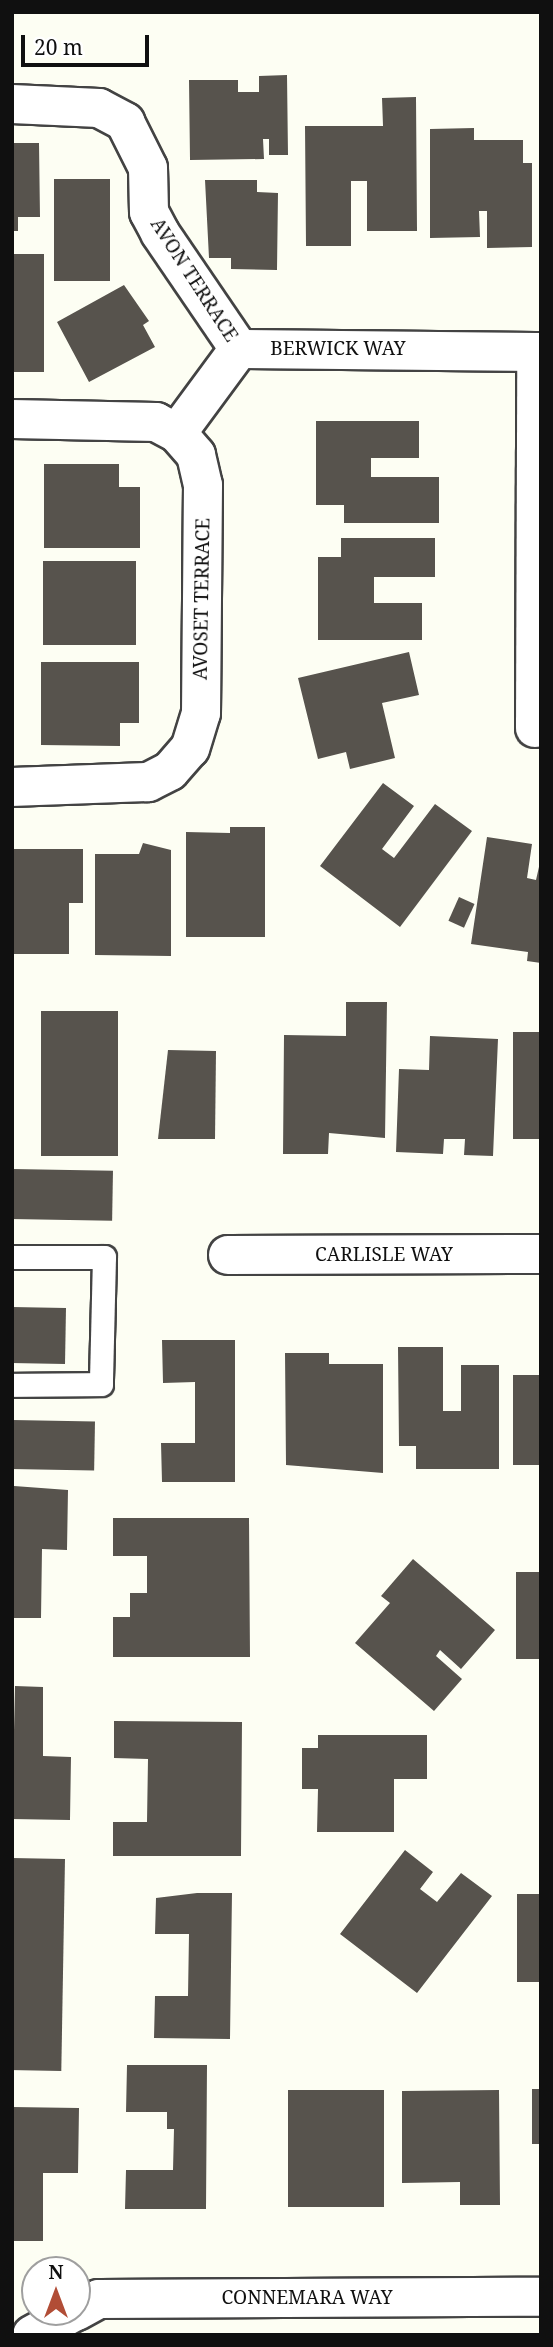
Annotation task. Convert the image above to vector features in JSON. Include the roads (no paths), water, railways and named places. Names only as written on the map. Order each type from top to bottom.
[{"type":"street","name":"AVON TERRACE","points":[[12,103],[90,107],[125,122],[148,168],[149,212],[160,233],[239,349]]},
{"type":"street","name":"BERWICK WAY","points":[[239,349],[539,352]]},
{"type":"street","points":[[12,419],[131,417],[177,433],[239,349]]},
{"type":"street","points":[[535,728],[539,352]]},
{"type":"street","name":"AVOSET TERRACE","points":[[12,787],[148,782],[170,771],[190,748],[201,713],[203,485],[196,455],[177,433]]},
{"type":"street","name":"CARLISLE WAY","points":[[228,1255],[541,1254]]},
{"type":"street","name":"CONNEMARA WAY","points":[[91,2303],[99,2299],[541,2297]]},
{"type":"street","name":"CONNEMARA WAY","points":[[32,2335],[48,2326]]},
{"type":"lane","points":[[12,1257],[104,1257],[101,1384],[12,1385]]}]
